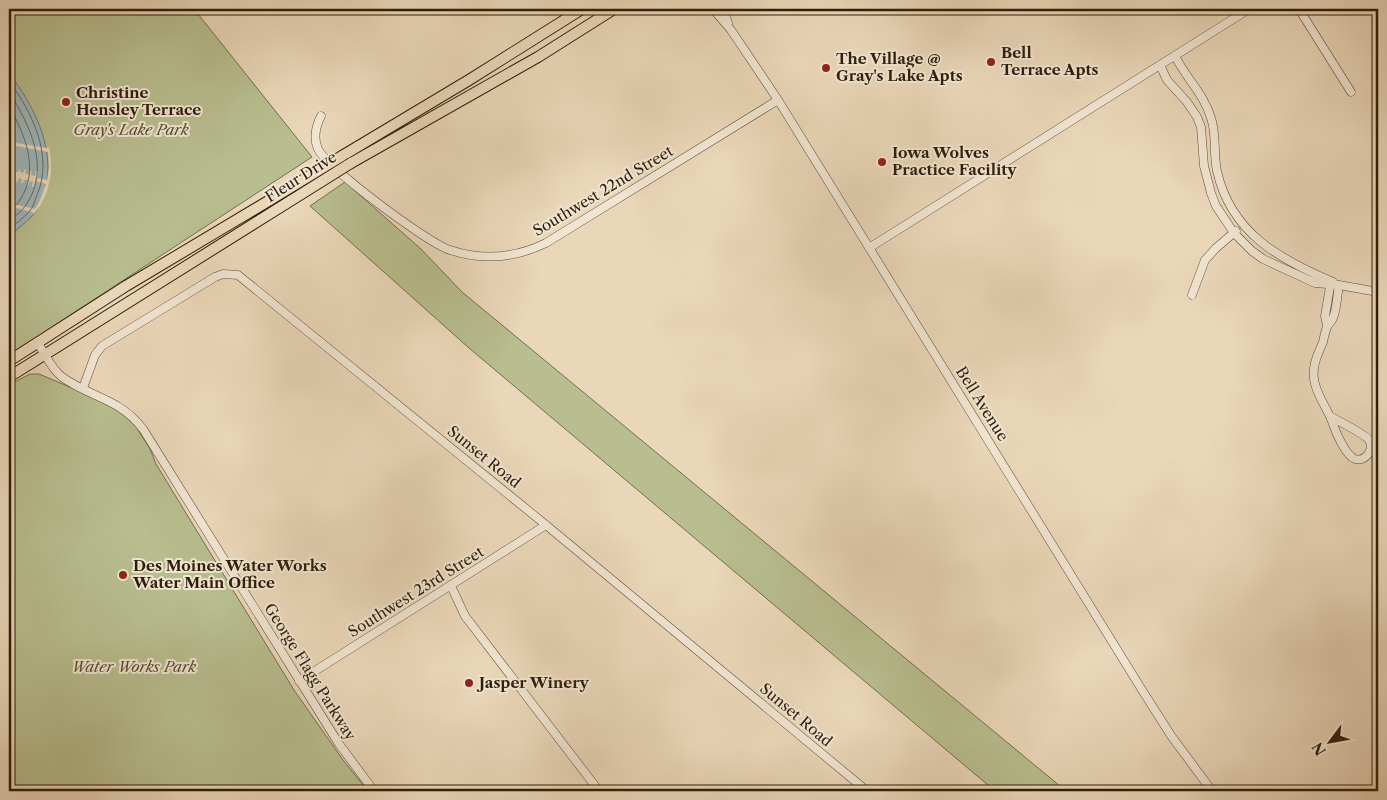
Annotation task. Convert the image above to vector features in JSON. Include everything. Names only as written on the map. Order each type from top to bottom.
[{"type":"main road","name":"Fleur Drive","points":[[9,361],[126,286],[469,80],[582,9]]},
{"type":"main road","name":"Fleur Drive","points":[[9,377],[351,163],[531,61],[614,9]]},
{"type":"street","name":"Bell Avenue","points":[[713,9],[730,30],[778,100],[1172,738],[1212,791]]},
{"type":"street","name":"Bell Avenue","points":[[723,9],[730,30]]},
{"type":"street","points":[[869,248],[1249,9]]},
{"type":"street","points":[[1300,9],[1351,92]]},
{"type":"street","points":[[1175,56],[1187,78],[1200,92],[1206,103],[1212,120],[1216,168],[1230,206],[1243,225],[1267,247],[1302,269],[1334,283],[1378,292]]},
{"type":"street","points":[[1160,65],[1167,80],[1187,102],[1197,117],[1201,127],[1204,166],[1211,193],[1216,206],[1234,233],[1252,252],[1276,266],[1315,284],[1334,283]]},
{"type":"street","name":"Southwest 22nd Street","points":[[321,116],[315,134],[318,148],[328,161],[416,231],[438,245],[450,250],[486,257],[511,255],[546,243],[778,100]]},
{"type":"street","points":[[1202,145],[1215,143]]},
{"type":"street","points":[[1192,294],[1205,260],[1243,225]]},
{"type":"street","name":"Sunset Road","points":[[83,388],[95,355],[102,346],[215,277],[223,274],[238,275],[867,791]]},
{"type":"street","points":[[1330,416],[1368,439],[1371,447],[1369,453],[1364,458],[1356,460],[1349,456],[1321,401],[1314,378],[1314,366],[1327,326],[1333,319],[1334,283]]},
{"type":"street","name":"George Flagg Parkway","points":[[37,342],[61,376],[122,408],[135,419],[339,744],[374,791]]},
{"type":"street","name":"Southwest 23rd Street","points":[[299,681],[546,526]]},
{"type":"street","points":[[451,586],[465,616],[599,791]]},
{"type":"green space","name":"Gray's Lake Park","points":[[9,9],[194,9],[312,157],[9,355]]},
{"type":"green space","points":[[345,182],[421,249],[462,292],[1066,791],[995,791],[469,348],[310,206]]},
{"type":"green space","name":"Water Works Park","points":[[30,374],[39,374],[103,401],[119,409],[135,425],[150,449],[156,464],[294,690],[343,760],[368,791],[9,791],[9,385]]},
{"type":"water","points":[[9,73],[20,88],[38,122],[47,158],[47,177],[43,195],[35,213],[9,236]]},
{"type":"pier","points":[[16,143],[49,147],[51,174],[47,192],[34,214],[9,206],[9,203],[35,209],[46,184],[35,181],[34,187],[32,187],[33,182],[30,181],[27,186],[28,180],[24,180],[21,183],[22,179],[19,178],[16,182],[16,172],[20,168],[20,172],[23,173],[25,169],[25,174],[29,174],[32,170],[31,175],[35,176],[36,171],[38,171],[37,178],[47,180],[49,167],[48,152],[16,146]]},
{"type":"place","name":"Bell Terrace Apts","points":[[991,62]]},
{"type":"place","name":"The Village @ Gray's Lake Apts","points":[[826,68]]},
{"type":"place","name":"Christine Hensley Terrace","points":[[66,102]]},
{"type":"place","name":"Iowa Wolves Practice Facility","points":[[882,162]]},
{"type":"place","name":"Des Moines Water Works Water Main Office","points":[[123,575]]},
{"type":"place","name":"Jasper Winery","points":[[469,683]]}]
